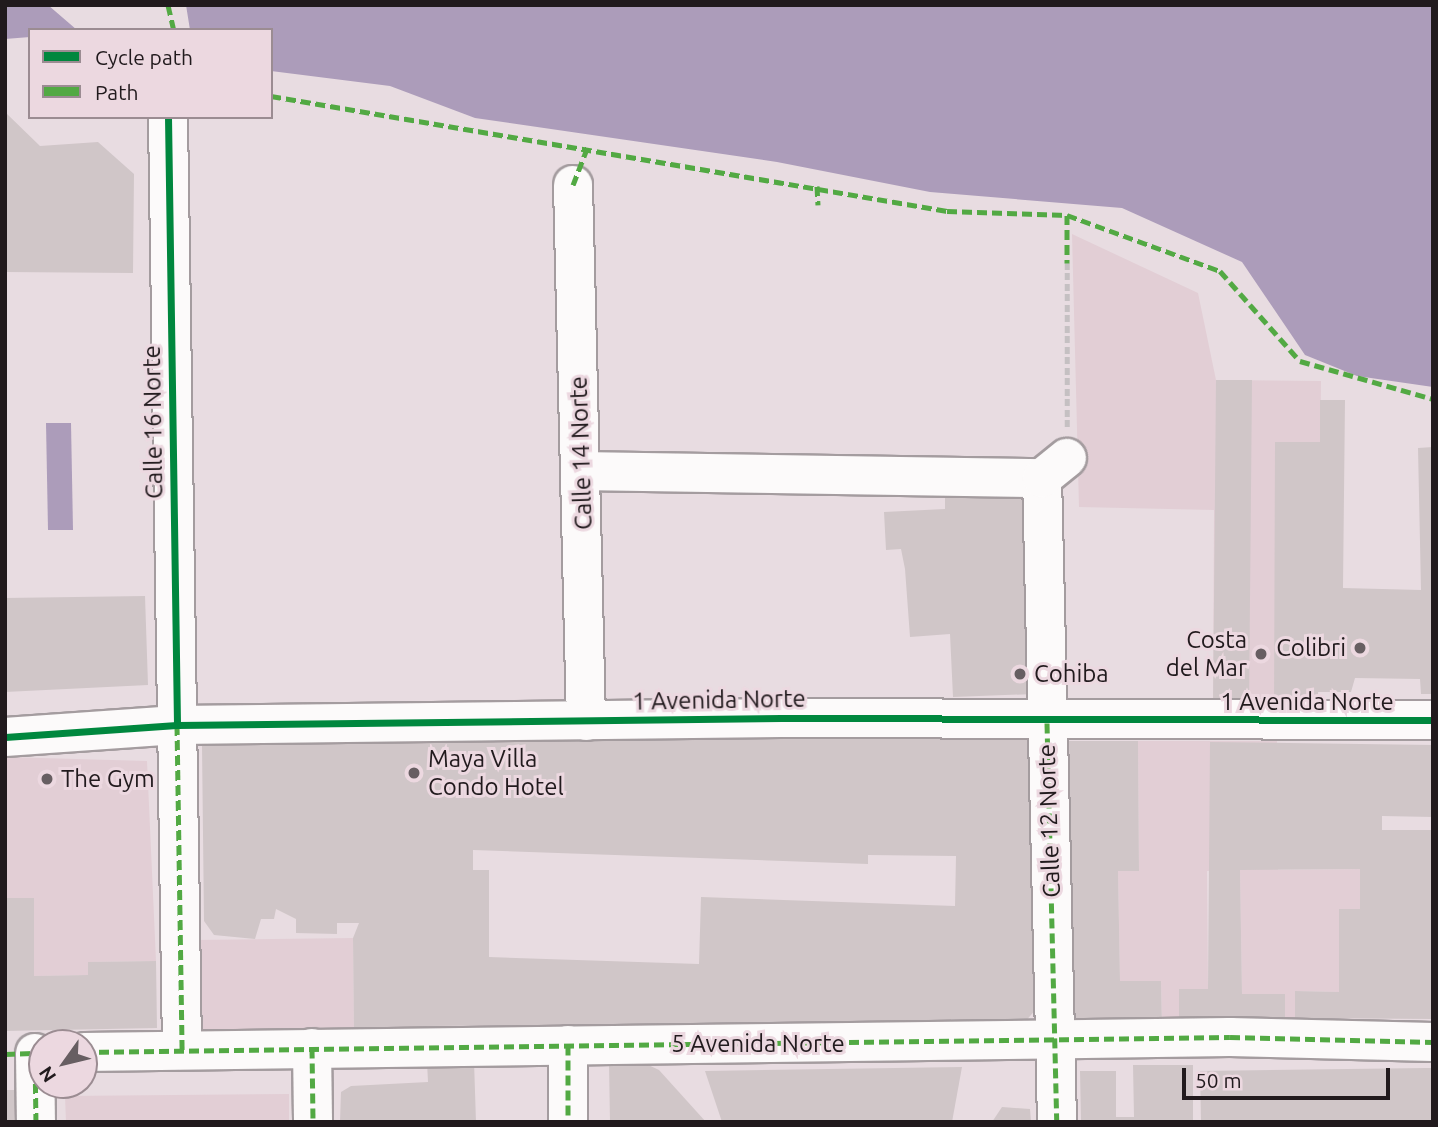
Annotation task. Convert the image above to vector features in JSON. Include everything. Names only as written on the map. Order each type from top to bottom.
[{"type":"street","name":"Calle 16 Norte","points":[[168,119],[182,1050]]},
{"type":"street","name":"Calle 14 Norte","points":[[573,185],[586,721]]},
{"type":"street","points":[[582,471],[1054,468]]},
{"type":"street","name":"Calle 12 Norte","points":[[1054,468],[1047,723],[1057,1122]]},
{"type":"street","name":"1 Avenida Norte","points":[[5,737],[177,725],[823,718],[1047,723],[1433,720]]},
{"type":"street","name":"5 Avenida Norte","points":[[98,1052],[1055,1042],[1230,1037],[1433,1042]]},
{"type":"street","points":[[568,1045],[568,1122]]},
{"type":"street","points":[[312,1048],[313,1122]]},
{"type":"street","points":[[27,1053],[36,1122]]},
{"type":"path","points":[[1054,468],[1068,263]]},
{"type":"shaded area","points":[[5,5],[48,5],[75,28],[28,28],[28,37],[5,39]]},
{"type":"shaded area","points":[[186,5],[1433,5],[1433,387],[1357,376],[1305,355],[1242,262],[1122,208],[930,192],[777,162],[475,118],[390,86],[273,71],[273,28],[190,28]]},
{"type":"shaded area","points":[[1072,234],[1198,293],[1216,380],[1321,381],[1318,711],[1213,709],[1214,510],[1079,507]]},
{"type":"shaded area","points":[[46,423],[71,423],[73,530],[48,530]]},
{"type":"shaded area","points":[[1138,741],[1277,741],[1278,870],[1360,869],[1360,909],[1339,909],[1339,992],[1296,991],[1295,1018],[1285,1018],[1285,994],[1242,994],[1240,870],[1207,871],[1208,989],[1179,989],[1179,1019],[1162,1019],[1161,981],[1120,981],[1118,871],[1139,871]]},
{"type":"shaded area","points":[[5,757],[147,761],[156,961],[89,962],[88,975],[34,976],[34,899],[5,898]]},
{"type":"shaded area","points":[[353,938],[354,1038],[199,1038],[196,940]]},
{"type":"shaded area","points":[[289,1094],[289,1122],[66,1122],[65,1099],[98,1099],[98,1096]]},
{"type":"building","points":[[5,112],[40,146],[98,142],[134,174],[133,273],[5,272]]},
{"type":"building","points":[[1216,380],[1252,380],[1249,709],[1213,709]]},
{"type":"building","points":[[1320,400],[1345,400],[1343,588],[1421,590],[1418,448],[1433,447],[1433,694],[1421,694],[1420,679],[1355,678],[1351,692],[1318,692],[1318,711],[1274,709],[1275,442],[1320,442]]},
{"type":"building","points":[[945,494],[1032,496],[1035,694],[953,697],[950,634],[910,637],[901,549],[886,550],[884,512],[945,509]]},
{"type":"building","points":[[145,596],[148,685],[5,692],[5,598]]},
{"type":"building","points":[[710,737],[1034,737],[1038,1007],[1023,1024],[951,1019],[951,1038],[602,1025],[427,1026],[426,1038],[354,1038],[353,938],[359,923],[337,923],[337,934],[296,933],[296,919],[276,909],[274,919],[261,919],[255,939],[214,935],[204,921],[202,746]],"holes":[[[473,850],[868,864],[868,855],[956,856],[955,906],[701,897],[699,964],[489,957],[489,870],[473,870]]]},
{"type":"building","points":[[1069,741],[1138,741],[1139,871],[1118,871],[1120,981],[1161,981],[1162,1026],[1072,1027]]},
{"type":"building","points":[[1210,742],[1433,745],[1433,817],[1382,816],[1382,830],[1433,830],[1433,1019],[1295,1018],[1295,991],[1339,992],[1339,909],[1360,909],[1360,869],[1240,870],[1242,994],[1285,994],[1285,1018],[1179,1019],[1179,989],[1208,989]]},
{"type":"building","points":[[5,898],[34,898],[34,976],[88,975],[88,962],[156,961],[157,1028],[5,1031]]},
{"type":"building","points":[[474,1061],[476,1122],[340,1122],[341,1092],[351,1086],[428,1082],[427,1062]]},
{"type":"building","points":[[609,1062],[642,1062],[659,1070],[706,1122],[610,1122]]},
{"type":"building","points":[[1133,1065],[1193,1065],[1193,1122],[1081,1122],[1080,1071],[1116,1071],[1116,1117],[1134,1117]]},
{"type":"building","points":[[962,1067],[952,1122],[722,1122],[705,1071]]},
{"type":"building","points":[[1433,1068],[1433,1122],[1201,1122],[1200,1071]]},
{"type":"building","points":[[5,1090],[15,1090],[16,1122],[5,1122]]},
{"type":"building","points":[[1002,1107],[1030,1109],[1031,1122],[992,1122]]},
{"type":"marked path","points":[[168,5],[174,28]]},
{"type":"marked path","points":[[273,96],[947,211],[1067,215],[1220,271],[1300,361],[1433,399]]},
{"type":"marked path","points":[[573,185],[588,146]]},
{"type":"marked path","points":[[817,186],[818,205]]},
{"type":"marked path","points":[[1067,215],[1067,263]]},
{"type":"marked path","points":[[1047,723],[1057,1122]]},
{"type":"marked path","points":[[177,725],[182,1050]]},
{"type":"marked path","points":[[98,1052],[1230,1037],[1433,1042]]},
{"type":"marked path","points":[[568,1045],[568,1122]]},
{"type":"marked path","points":[[312,1048],[313,1122]]},
{"type":"marked path","points":[[5,1054],[28,1053]]},
{"type":"marked path","points":[[36,1099],[36,1122]]},
{"type":"cycle path","points":[[168,119],[177,725]]},
{"type":"cycle path","points":[[5,737],[177,725],[781,718],[1433,720]]},
{"type":"place","name":"Colibri","points":[[1360,648]]},
{"type":"place","name":"Costa del Mar","points":[[1261,654]]},
{"type":"place","name":"Cohiba","points":[[1020,674]]},
{"type":"place","name":"Maya Villa Condo Hotel","points":[[414,773]]},
{"type":"place","name":"The Gym","points":[[47,779]]}]
